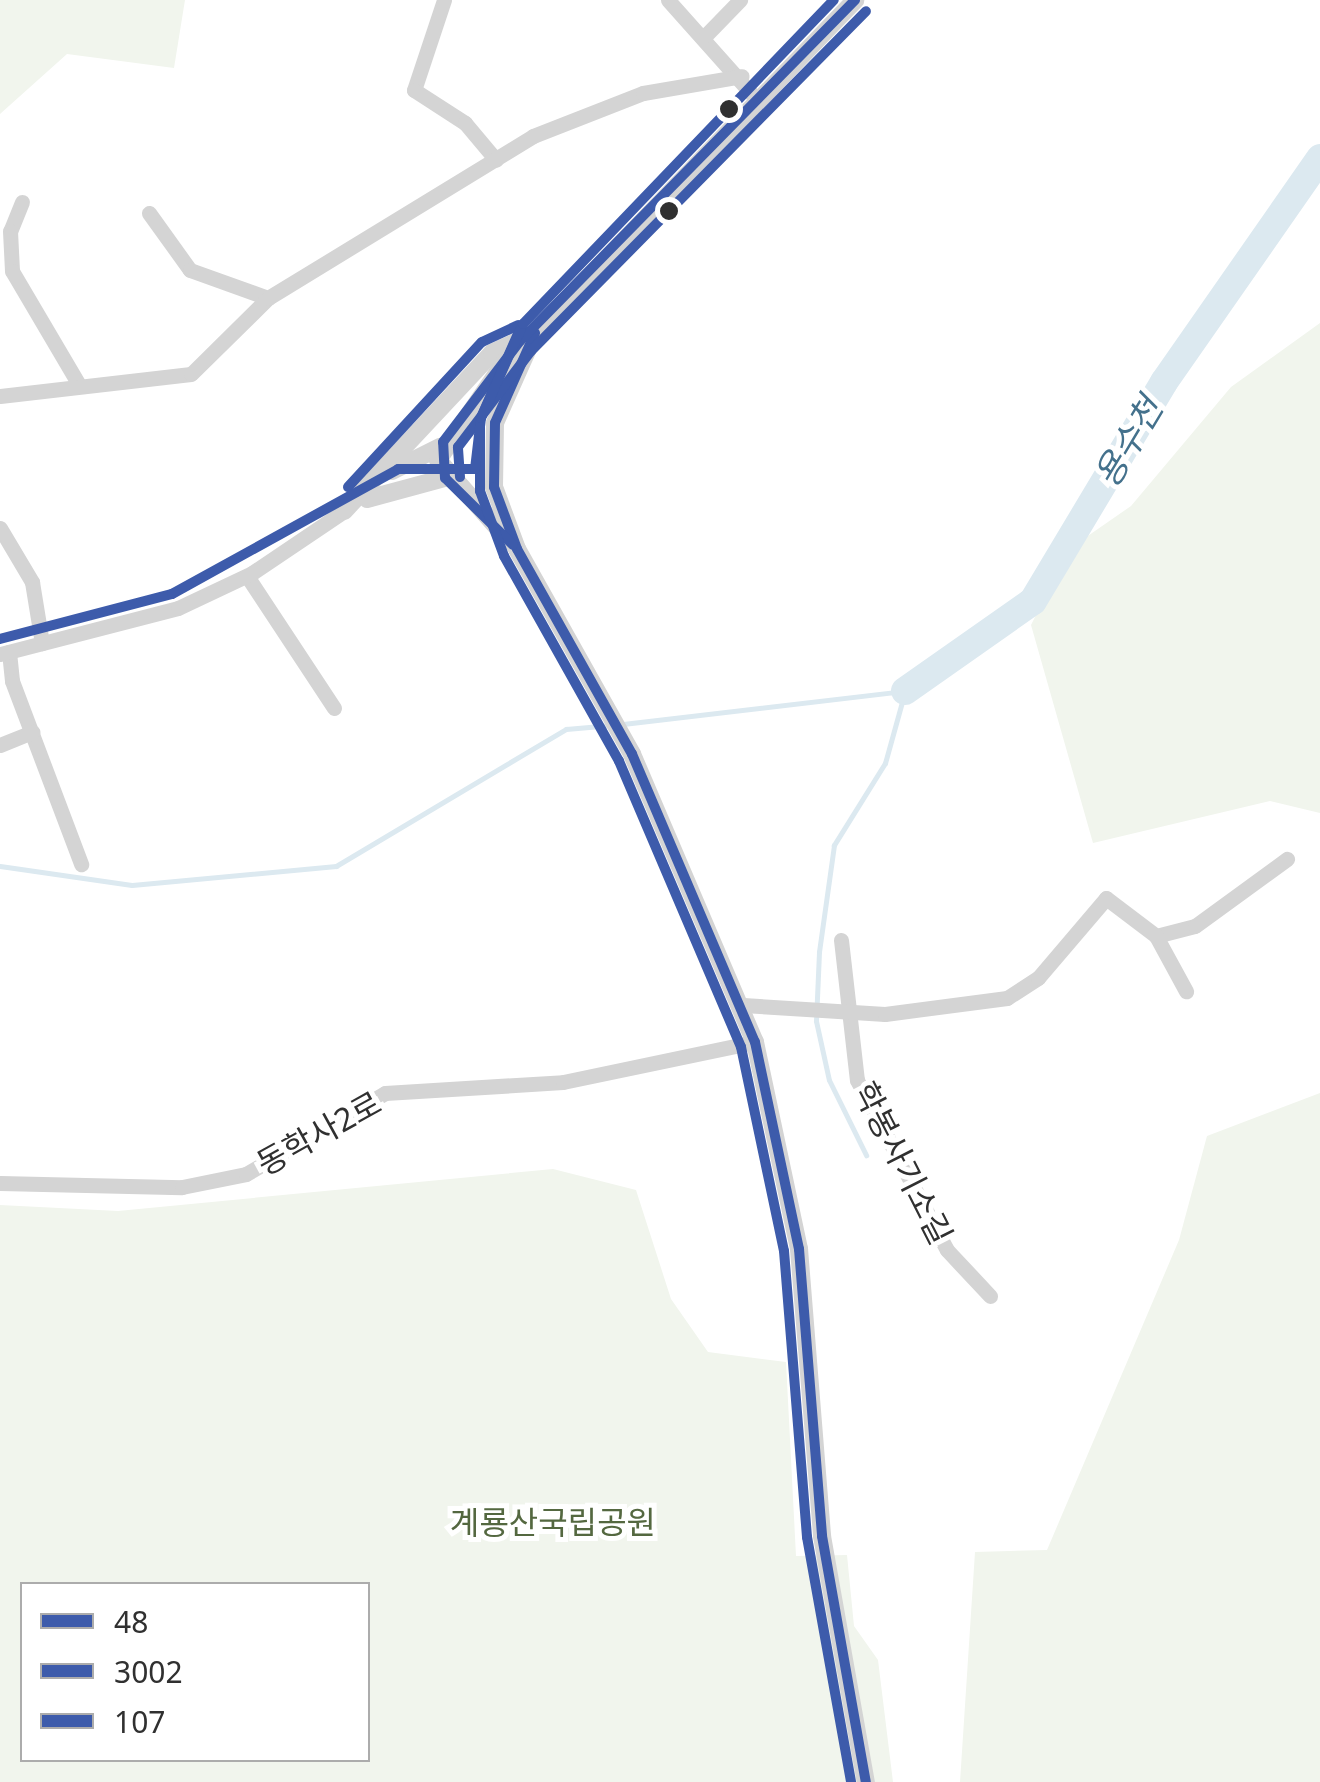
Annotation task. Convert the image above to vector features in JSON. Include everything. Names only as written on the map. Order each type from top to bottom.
[{"type":"street","points":[[444,0],[414,90],[465,123],[496,160]]},
{"type":"street","points":[[668,0],[742,76],[758,101]]},
{"type":"street","points":[[706,36],[740,0]]},
{"type":"street","points":[[388,473],[440,447],[458,430],[527,337],[855,0]]},
{"type":"street","points":[[0,396],[78,382],[191,374],[268,298],[496,160],[619,100],[742,76]]},
{"type":"street","points":[[22,202],[10,231],[12,271],[78,382]]},
{"type":"street","points":[[150,213],[190,270],[268,298]]},
{"type":"street","points":[[527,337],[495,423],[495,461],[518,550],[632,754],[743,1004],[754,1042],[799,1249],[822,1536],[866,1782]]},
{"type":"street","points":[[80,864],[5,653],[178,608],[247,576],[344,511],[388,473],[492,353],[527,337]]},
{"type":"street","points":[[458,430],[477,431],[495,461]]},
{"type":"street","points":[[440,447],[449,481],[518,550]]},
{"type":"street","points":[[344,511],[403,483],[449,481],[481,485],[495,461]]},
{"type":"street","points":[[0,528],[19,554],[42,643]]},
{"type":"street","points":[[0,554],[19,554]]},
{"type":"street","points":[[247,576],[334,708]]},
{"type":"street","points":[[0,745],[34,732]]},
{"type":"street","points":[[1156,936],[1195,926],[1287,858]]},
{"type":"street","points":[[743,1004],[836,1014],[1007,998],[1038,978],[1106,898],[1156,936],[1186,991]]},
{"type":"street","name":"학봉사기소길","points":[[840,940],[836,1014],[857,1080],[946,1250],[990,1296]]},
{"type":"street","name":"동학사2로","points":[[0,1183],[182,1186],[246,1174],[385,1093],[564,1082],[754,1042]]},
{"type":"green space","points":[[0,0],[185,0],[174,68],[67,54],[0,114]]},
{"type":"green space","points":[[1320,323],[1320,813],[1270,801],[1093,843],[1031,625],[1069,549],[1131,506],[1231,387]]},
{"type":"green space","points":[[1320,1093],[1320,1782],[960,1782],[975,1552],[1047,1550],[1179,1240],[1207,1136]]},
{"type":"green space","name":"계룡산국립공원","points":[[553,1169],[636,1190],[671,1299],[708,1352],[786,1362],[796,1556],[847,1555],[854,1626],[878,1660],[893,1782],[0,1782],[0,1205],[118,1211]]},
{"type":"waterway","name":"용수천","points":[[905,691],[1033,601],[1164,382],[1320,158]]},
{"type":"waterway","points":[[623,724],[905,691],[885,763],[834,845],[819,952],[816,1021],[829,1080],[866,1155]]},
{"type":"waterway","points":[[0,866],[132,885],[336,866],[566,729],[612,725]]},
{"type":"transit line","name":"107","points":[[0,639],[172,594],[398,469],[475,469],[481,418],[523,324],[834,0]]},
{"type":"transit line","name":"48","points":[[513,545],[445,478],[443,442],[520,341],[855,0]]},
{"type":"transit line","name":"3002","points":[[460,477],[458,447],[531,351],[866,11]]},
{"type":"transit line","name":"107","points":[[348,487],[482,342],[518,325]]},
{"type":"transit line","name":"3002","points":[[521,327],[480,420],[480,491],[504,556],[619,761],[741,1047],[784,1251],[807,1537],[851,1782]]},
{"type":"transit line","name":"48","points":[[535,333],[495,423],[494,487],[517,549],[632,754],[755,1042],[799,1249],[822,1536],[866,1782]]}]
